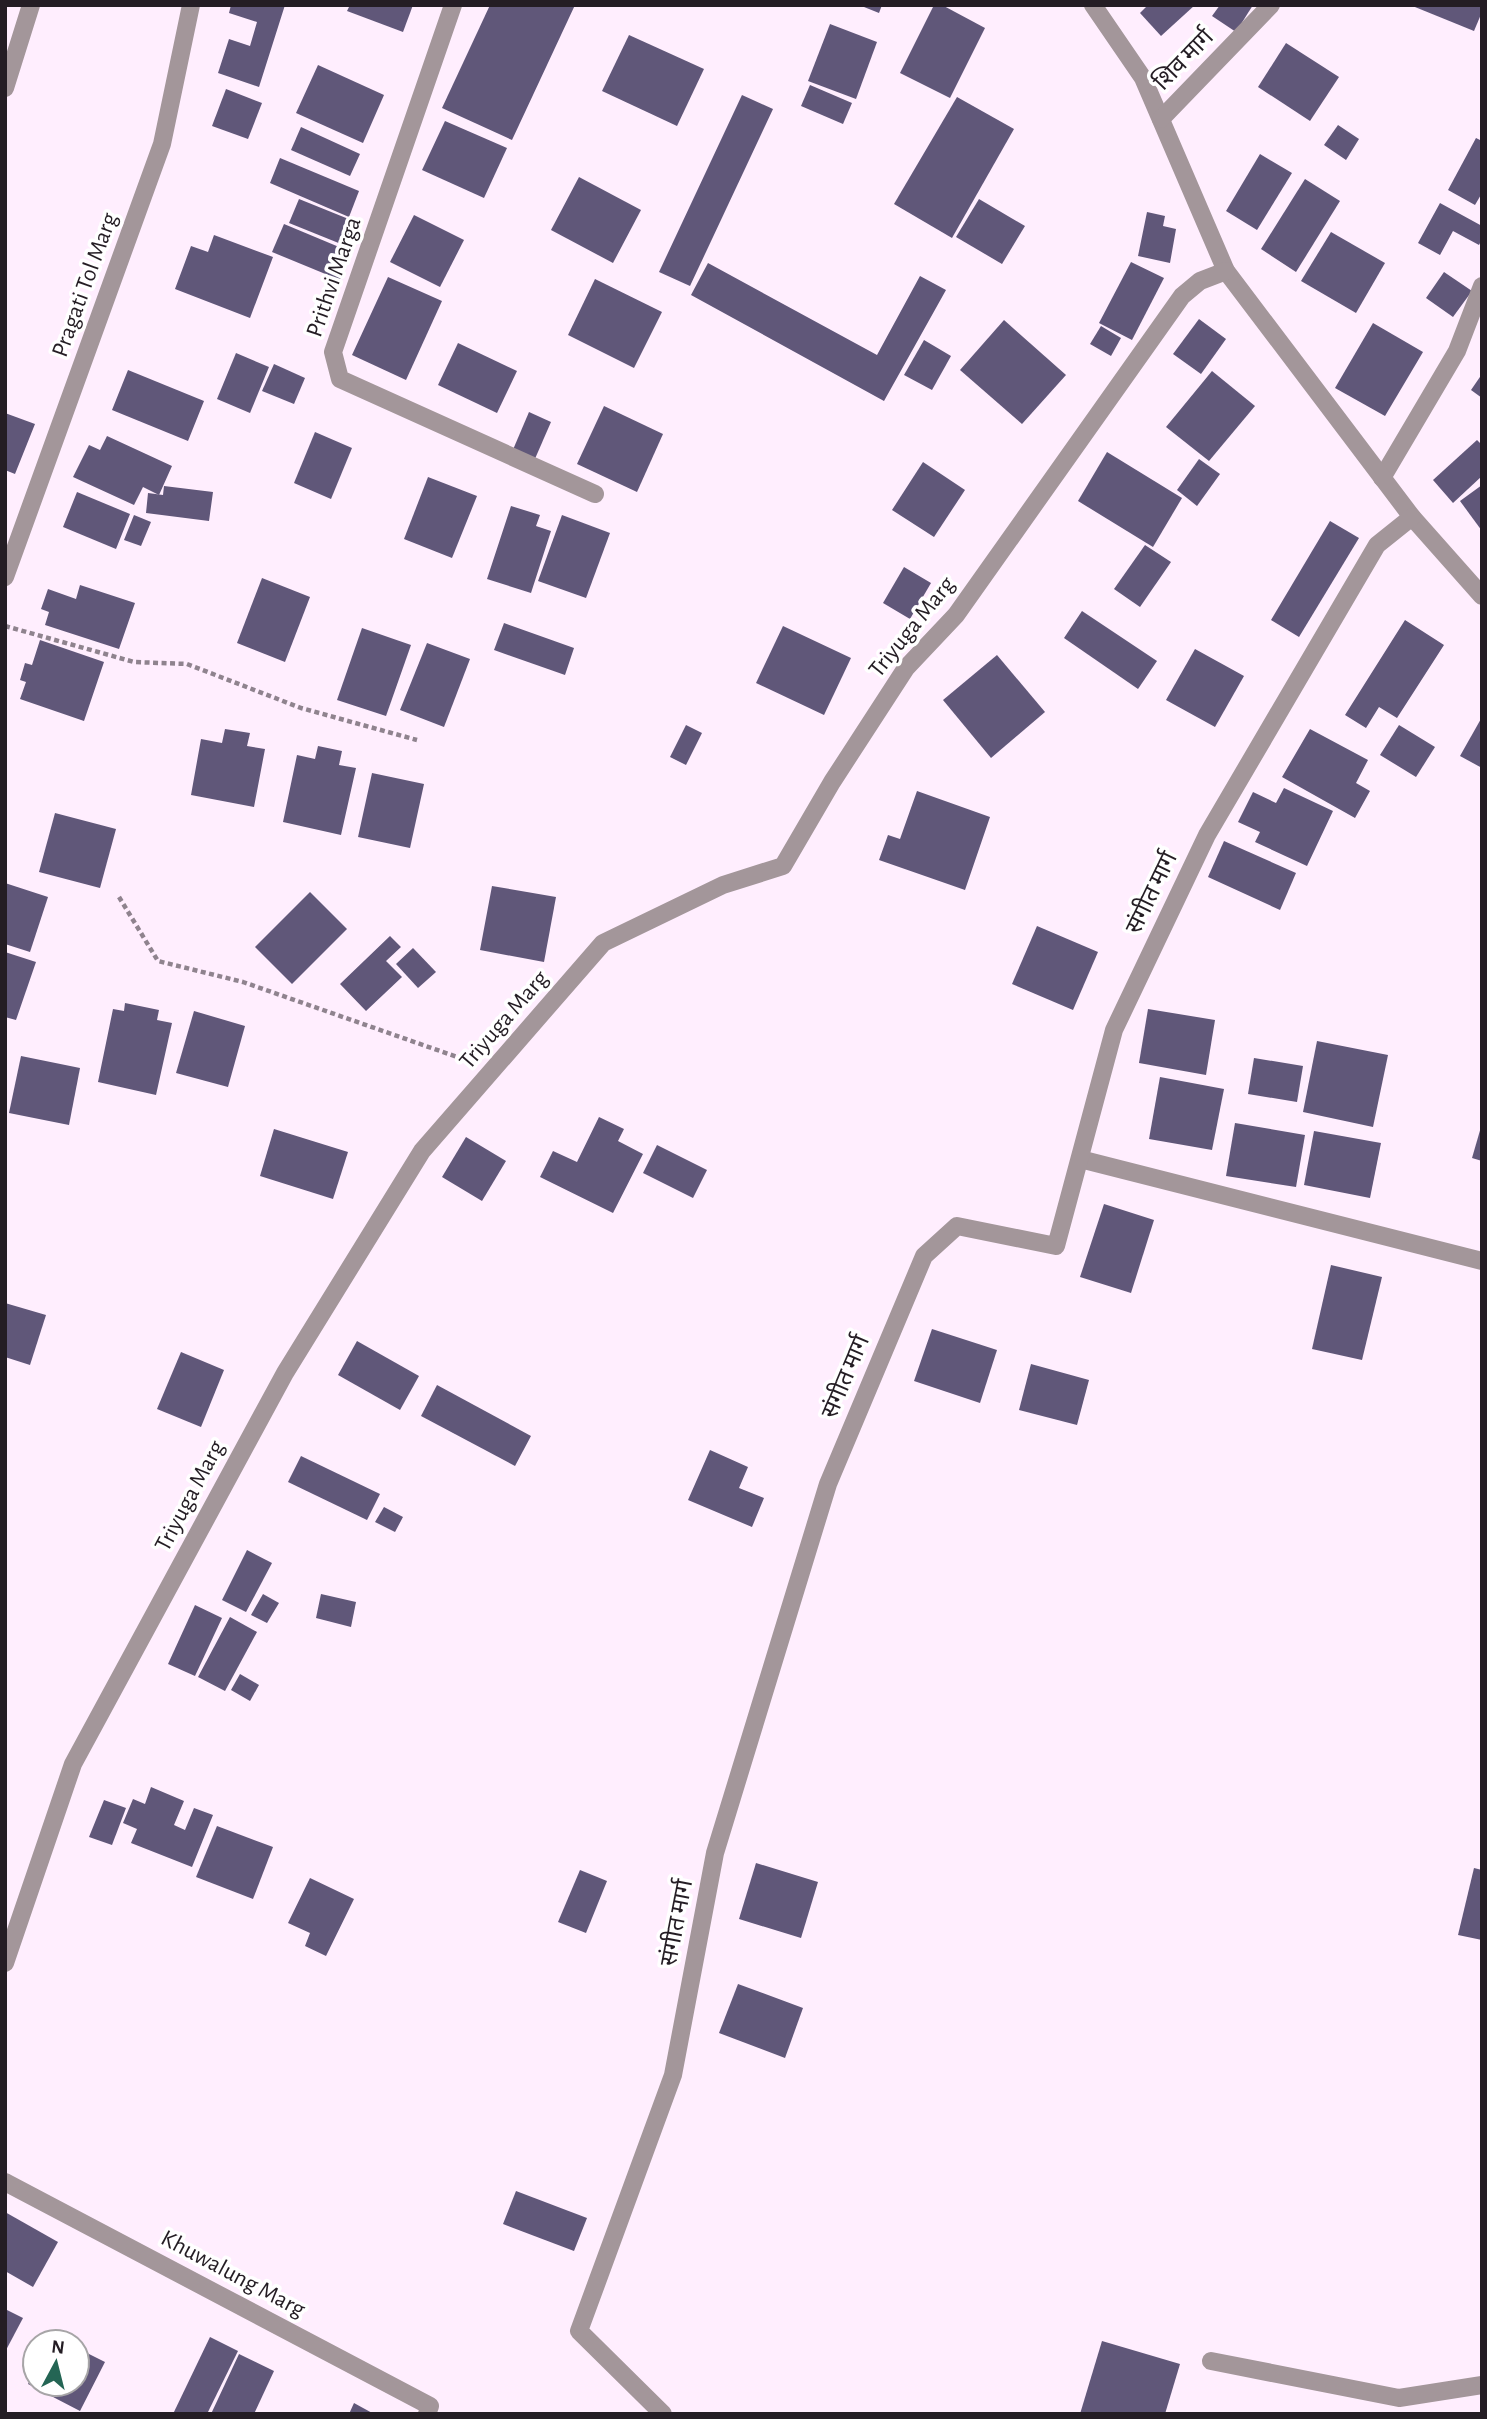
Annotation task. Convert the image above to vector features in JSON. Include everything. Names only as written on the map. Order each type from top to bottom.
[{"type":"street","points":[[5,88],[31,5]]},
{"type":"street","name":"Pragati Tol Marg","points":[[5,577],[162,144],[191,5]]},
{"type":"street","name":"Prithvi Marga","points":[[453,5],[333,352],[340,379],[595,494]]},
{"type":"street","points":[[1093,5],[1143,78],[1226,271],[1412,517],[1482,596]]},
{"type":"street","name":"शिव मार्ग","points":[[1161,119],[1271,5]]},
{"type":"street","name":"Triyuga Marg","points":[[5,1963],[73,1764],[285,1373],[422,1151],[603,943],[723,886],[783,866],[832,782],[906,668],[956,615],[1182,296],[1200,281],[1226,271]]},
{"type":"street","points":[[1382,478],[1457,351],[1482,286]]},
{"type":"street","name":"संगीत मार्ग","points":[[663,2414],[579,2331],[673,2075],[715,1853],[828,1484],[924,1256],[957,1226],[1056,1246],[1114,1030],[1207,835],[1377,545],[1412,517]]},
{"type":"street","points":[[1080,1159],[1482,1261]]},
{"type":"street","name":"Khuwalung Marg","points":[[5,2182],[430,2406],[426,2414]]},
{"type":"street","points":[[1211,2361],[1399,2398],[1482,2385]]},
{"type":"path","points":[[5,626],[134,662],[187,664],[301,708],[417,740]]},
{"type":"path","points":[[119,897],[158,961],[243,982],[494,1069]]},
{"type":"building","points":[[231,5],[285,5],[259,87],[218,73],[229,39],[250,46],[257,22],[229,13]]},
{"type":"building","points":[[350,5],[413,5],[403,32],[347,11]]},
{"type":"building","points":[[490,5],[575,5],[512,140],[442,108]]},
{"type":"building","points":[[859,5],[882,5],[879,13]]},
{"type":"building","points":[[934,5],[942,5],[985,28],[950,98],[900,73]]},
{"type":"building","points":[[1148,5],[1195,5],[1161,36],[1140,13]]},
{"type":"building","points":[[1220,5],[1253,5],[1236,32],[1212,16]]},
{"type":"building","points":[[1410,5],[1482,5],[1482,12],[1474,31]]},
{"type":"building","points":[[830,24],[877,42],[856,99],[808,81]]},
{"type":"building","points":[[629,35],[704,69],[677,126],[602,91]]},
{"type":"building","points":[[1286,43],[1339,77],[1310,121],[1258,87]]},
{"type":"building","points":[[318,65],[384,95],[363,143],[296,113]]},
{"type":"building","points":[[810,85],[852,103],[843,124],[801,106]]},
{"type":"building","points":[[226,89],[262,103],[248,139],[212,126]]},
{"type":"building","points":[[742,95],[773,109],[690,286],[659,272]]},
{"type":"building","points":[[957,97],[1014,129],[952,238],[894,204]]},
{"type":"building","points":[[445,121],[507,148],[484,198],[422,170]]},
{"type":"building","points":[[1338,125],[1359,139],[1346,160],[1324,145]]},
{"type":"building","points":[[301,127],[360,154],[350,176],[291,150]]},
{"type":"building","points":[[1476,138],[1482,141],[1482,193],[1475,205],[1448,190]]},
{"type":"building","points":[[1260,154],[1292,173],[1257,230],[1226,211]]},
{"type":"building","points":[[280,158],[359,191],[349,217],[270,183]]},
{"type":"building","points":[[579,177],[641,210],[613,263],[551,230]]},
{"type":"building","points":[[1305,179],[1340,201],[1296,272],[1261,249]]},
{"type":"building","points":[[299,199],[356,222],[346,246],[289,223]]},
{"type":"building","points":[[979,199],[1025,226],[1002,264],[956,237]]},
{"type":"building","points":[[1440,203],[1482,226],[1479,245],[1453,231],[1440,255],[1418,243]]},
{"type":"building","points":[[1147,212],[1165,216],[1163,226],[1176,229],[1170,263],[1138,256]]},
{"type":"building","points":[[414,215],[464,240],[440,287],[390,262]]},
{"type":"building","points":[[284,224],[351,252],[340,280],[272,252]]},
{"type":"building","points":[[1331,232],[1385,263],[1356,313],[1301,281]]},
{"type":"building","points":[[214,235],[273,257],[250,318],[175,289],[191,246],[208,252]]},
{"type":"building","points":[[1131,262],[1164,278],[1132,340],[1099,323]]},
{"type":"building","points":[[708,263],[877,355],[920,276],[946,290],[884,401],[691,295]]},
{"type":"building","points":[[1444,272],[1472,291],[1453,317],[1426,298]]},
{"type":"building","points":[[388,277],[442,301],[406,380],[352,355]]},
{"type":"building","points":[[595,279],[662,312],[634,368],[568,335]]},
{"type":"building","points":[[1199,319],[1226,339],[1201,374],[1173,354]]},
{"type":"building","points":[[1004,320],[1066,375],[1022,424],[960,370]]},
{"type":"building","points":[[1373,323],[1423,352],[1385,416],[1335,388]]},
{"type":"building","points":[[1101,326],[1121,338],[1111,356],[1090,344]]},
{"type":"building","points":[[924,340],[951,356],[932,390],[904,375]]},
{"type":"building","points":[[458,343],[517,371],[497,413],[438,385]]},
{"type":"building","points":[[236,353],[269,367],[250,413],[217,399]]},
{"type":"building","points":[[274,364],[305,378],[294,404],[262,391]]},
{"type":"building","points":[[128,370],[204,401],[188,441],[112,410]]},
{"type":"building","points":[[1212,371],[1255,406],[1209,461],[1166,427]]},
{"type":"building","points":[[1482,374],[1482,398],[1471,390]]},
{"type":"building","points":[[604,406],[663,434],[637,492],[577,464]]},
{"type":"building","points":[[529,412],[551,422],[534,461],[512,452]]},
{"type":"building","points":[[5,413],[35,424],[15,474],[5,470]]},
{"type":"building","points":[[315,432],[352,448],[331,499],[294,483]]},
{"type":"building","points":[[107,436],[172,466],[159,495],[143,487],[134,505],[73,477],[89,445],[100,450]]},
{"type":"building","points":[[1477,440],[1482,445],[1482,476],[1453,503],[1433,480]]},
{"type":"building","points":[[1107,452],[1182,498],[1153,547],[1078,501]]},
{"type":"building","points":[[1199,459],[1220,474],[1197,506],[1177,490]]},
{"type":"building","points":[[923,462],[965,490],[934,537],[892,510]]},
{"type":"building","points":[[428,477],[477,496],[452,558],[404,539]]},
{"type":"building","points":[[1482,485],[1482,531],[1460,501]]},
{"type":"building","points":[[164,486],[213,492],[209,521],[146,513],[148,493],[163,495]]},
{"type":"building","points":[[77,492],[130,514],[116,549],[63,527]]},
{"type":"building","points":[[511,506],[540,515],[536,526],[551,531],[531,593],[487,579]]},
{"type":"building","points":[[134,515],[151,522],[141,546],[124,540]]},
{"type":"building","points":[[562,515],[610,533],[586,598],[538,581]]},
{"type":"building","points":[[1330,521],[1359,538],[1299,637],[1271,620]]},
{"type":"building","points":[[1145,545],[1171,562],[1140,607],[1114,589]]},
{"type":"building","points":[[904,567],[931,583],[910,619],[883,603]]},
{"type":"building","points":[[262,578],[310,597],[285,662],[237,643]]},
{"type":"building","points":[[80,585],[135,603],[119,649],[45,625],[49,612],[41,609],[48,589],[76,599]]},
{"type":"building","points":[[1082,611],[1157,661],[1138,689],[1064,638]]},
{"type":"building","points":[[1405,620],[1444,645],[1397,718],[1379,707],[1366,728],[1345,715]]},
{"type":"building","points":[[504,623],[574,648],[565,675],[494,650]]},
{"type":"building","points":[[783,626],[851,658],[824,715],[756,683]]},
{"type":"building","points":[[362,628],[411,645],[386,716],[337,700]]},
{"type":"building","points":[[40,640],[104,662],[84,721],[20,699],[26,682],[20,680],[25,663],[32,665]]},
{"type":"building","points":[[427,643],[470,659],[444,727],[400,710]]},
{"type":"building","points":[[1195,649],[1244,676],[1215,727],[1166,700]]},
{"type":"building","points":[[997,655],[1045,712],[991,758],[943,700]]},
{"type":"building","points":[[1482,717],[1482,768],[1460,756]]},
{"type":"building","points":[[686,725],[702,733],[686,765],[670,757]]},
{"type":"building","points":[[1399,725],[1435,747],[1416,777],[1380,755]]},
{"type":"building","points":[[225,729],[250,733],[247,746],[265,749],[254,807],[191,795],[201,739],[222,743]]},
{"type":"building","points":[[1310,729],[1368,760],[1356,783],[1370,791],[1355,818],[1282,777]]},
{"type":"building","points":[[318,746],[342,751],[339,765],[356,768],[341,835],[283,822],[297,755],[315,759]]},
{"type":"building","points":[[372,773],[424,784],[410,848],[358,837]]},
{"type":"building","points":[[1284,788],[1333,811],[1307,866],[1255,842],[1260,832],[1238,822],[1253,792],[1276,803]]},
{"type":"building","points":[[917,791],[990,817],[965,890],[879,860],[888,835],[900,839]]},
{"type":"building","points":[[55,813],[116,829],[100,888],[39,872]]},
{"type":"building","points":[[1224,841],[1296,873],[1280,910],[1208,877]]},
{"type":"building","points":[[5,883],[48,897],[30,952],[5,944]]},
{"type":"building","points":[[492,886],[556,897],[544,962],[480,950]]},
{"type":"building","points":[[310,892],[347,929],[292,984],[255,947]]},
{"type":"building","points":[[1037,926],[1098,952],[1073,1010],[1012,984]]},
{"type":"building","points":[[390,936],[401,947],[386,961],[402,977],[366,1011],[340,984]]},
{"type":"building","points":[[413,948],[436,972],[418,988],[396,964]]},
{"type":"building","points":[[5,952],[36,962],[16,1020],[5,1017]]},
{"type":"building","points":[[125,1003],[159,1010],[157,1020],[172,1023],[156,1095],[98,1082],[113,1009],[124,1011]]},
{"type":"building","points":[[1148,1009],[1215,1020],[1206,1075],[1139,1063]]},
{"type":"building","points":[[194,1011],[245,1026],[228,1087],[176,1073]]},
{"type":"building","points":[[1317,1041],[1388,1055],[1373,1127],[1303,1112]]},
{"type":"building","points":[[21,1056],[80,1068],[69,1125],[9,1113]]},
{"type":"building","points":[[1254,1058],[1303,1066],[1297,1102],[1248,1094]]},
{"type":"building","points":[[1160,1077],[1224,1089],[1212,1150],[1149,1139]]},
{"type":"building","points":[[599,1117],[624,1129],[618,1141],[643,1154],[613,1213],[540,1177],[553,1151],[577,1162]]},
{"type":"building","points":[[1235,1123],[1305,1135],[1296,1187],[1226,1176]]},
{"type":"building","points":[[1482,1127],[1482,1161],[1472,1158]]},
{"type":"building","points":[[274,1129],[348,1152],[333,1199],[260,1176]]},
{"type":"building","points":[[1314,1131],[1381,1143],[1370,1198],[1304,1185]]},
{"type":"building","points":[[466,1137],[506,1161],[482,1201],[442,1177]]},
{"type":"building","points":[[657,1145],[707,1170],[693,1198],[643,1173]]},
{"type":"building","points":[[1104,1204],[1154,1220],[1131,1293],[1080,1277]]},
{"type":"building","points":[[1331,1265],[1382,1277],[1362,1360],[1312,1349]]},
{"type":"building","points":[[5,1303],[46,1315],[30,1365],[5,1357]]},
{"type":"building","points":[[932,1329],[997,1350],[980,1403],[914,1381]]},
{"type":"building","points":[[357,1341],[419,1376],[400,1410],[338,1375]]},
{"type":"building","points":[[181,1352],[224,1370],[201,1427],[157,1409]]},
{"type":"building","points":[[1031,1364],[1089,1380],[1077,1425],[1019,1410]]},
{"type":"building","points":[[437,1385],[531,1436],[515,1466],[421,1416]]},
{"type":"building","points":[[710,1450],[748,1467],[739,1488],[764,1498],[752,1527],[688,1500]]},
{"type":"building","points":[[301,1456],[380,1494],[367,1520],[288,1482]]},
{"type":"building","points":[[384,1507],[403,1517],[395,1532],[375,1522]]},
{"type":"building","points":[[247,1550],[272,1563],[246,1612],[222,1600]]},
{"type":"building","points":[[263,1594],[279,1603],[267,1623],[251,1615]]},
{"type":"building","points":[[321,1594],[356,1602],[351,1627],[316,1618]]},
{"type":"building","points":[[195,1605],[222,1618],[195,1676],[168,1664]]},
{"type":"building","points":[[230,1617],[257,1632],[225,1691],[198,1677]]},
{"type":"building","points":[[240,1674],[259,1685],[250,1701],[231,1690]]},
{"type":"building","points":[[151,1787],[184,1801],[174,1825],[185,1830],[194,1808],[213,1815],[192,1867],[131,1843],[137,1829],[123,1823],[133,1799],[145,1804]]},
{"type":"building","points":[[104,1800],[126,1808],[112,1845],[89,1837]]},
{"type":"building","points":[[217,1826],[273,1847],[253,1899],[196,1877]]},
{"type":"building","points":[[756,1863],[818,1882],[801,1938],[739,1919]]},
{"type":"building","points":[[1474,1868],[1482,1870],[1482,1940],[1458,1935]]},
{"type":"building","points":[[580,1870],[607,1881],[586,1933],[558,1922]]},
{"type":"building","points":[[310,1878],[354,1899],[326,1956],[305,1946],[310,1933],[288,1923]]},
{"type":"building","points":[[738,1984],[803,2008],[785,2058],[719,2033]]},
{"type":"building","points":[[516,2191],[587,2218],[574,2251],[503,2224]]},
{"type":"building","points":[[5,2212],[58,2242],[33,2287],[5,2271]]},
{"type":"building","points":[[5,2309],[23,2318],[5,2352]]},
{"type":"building","points":[[210,2337],[238,2351],[207,2414],[173,2414]]},
{"type":"building","points":[[1102,2341],[1180,2364],[1165,2414],[1080,2414]]},
{"type":"building","points":[[239,2354],[274,2371],[254,2414],[211,2414]]},
{"type":"building","points":[[91,2355],[105,2362],[91,2389]]},
{"type":"building","points":[[55,2398],[87,2398],[80,2411]]},
{"type":"building","points":[[354,2403],[374,2414],[349,2414]]}]
